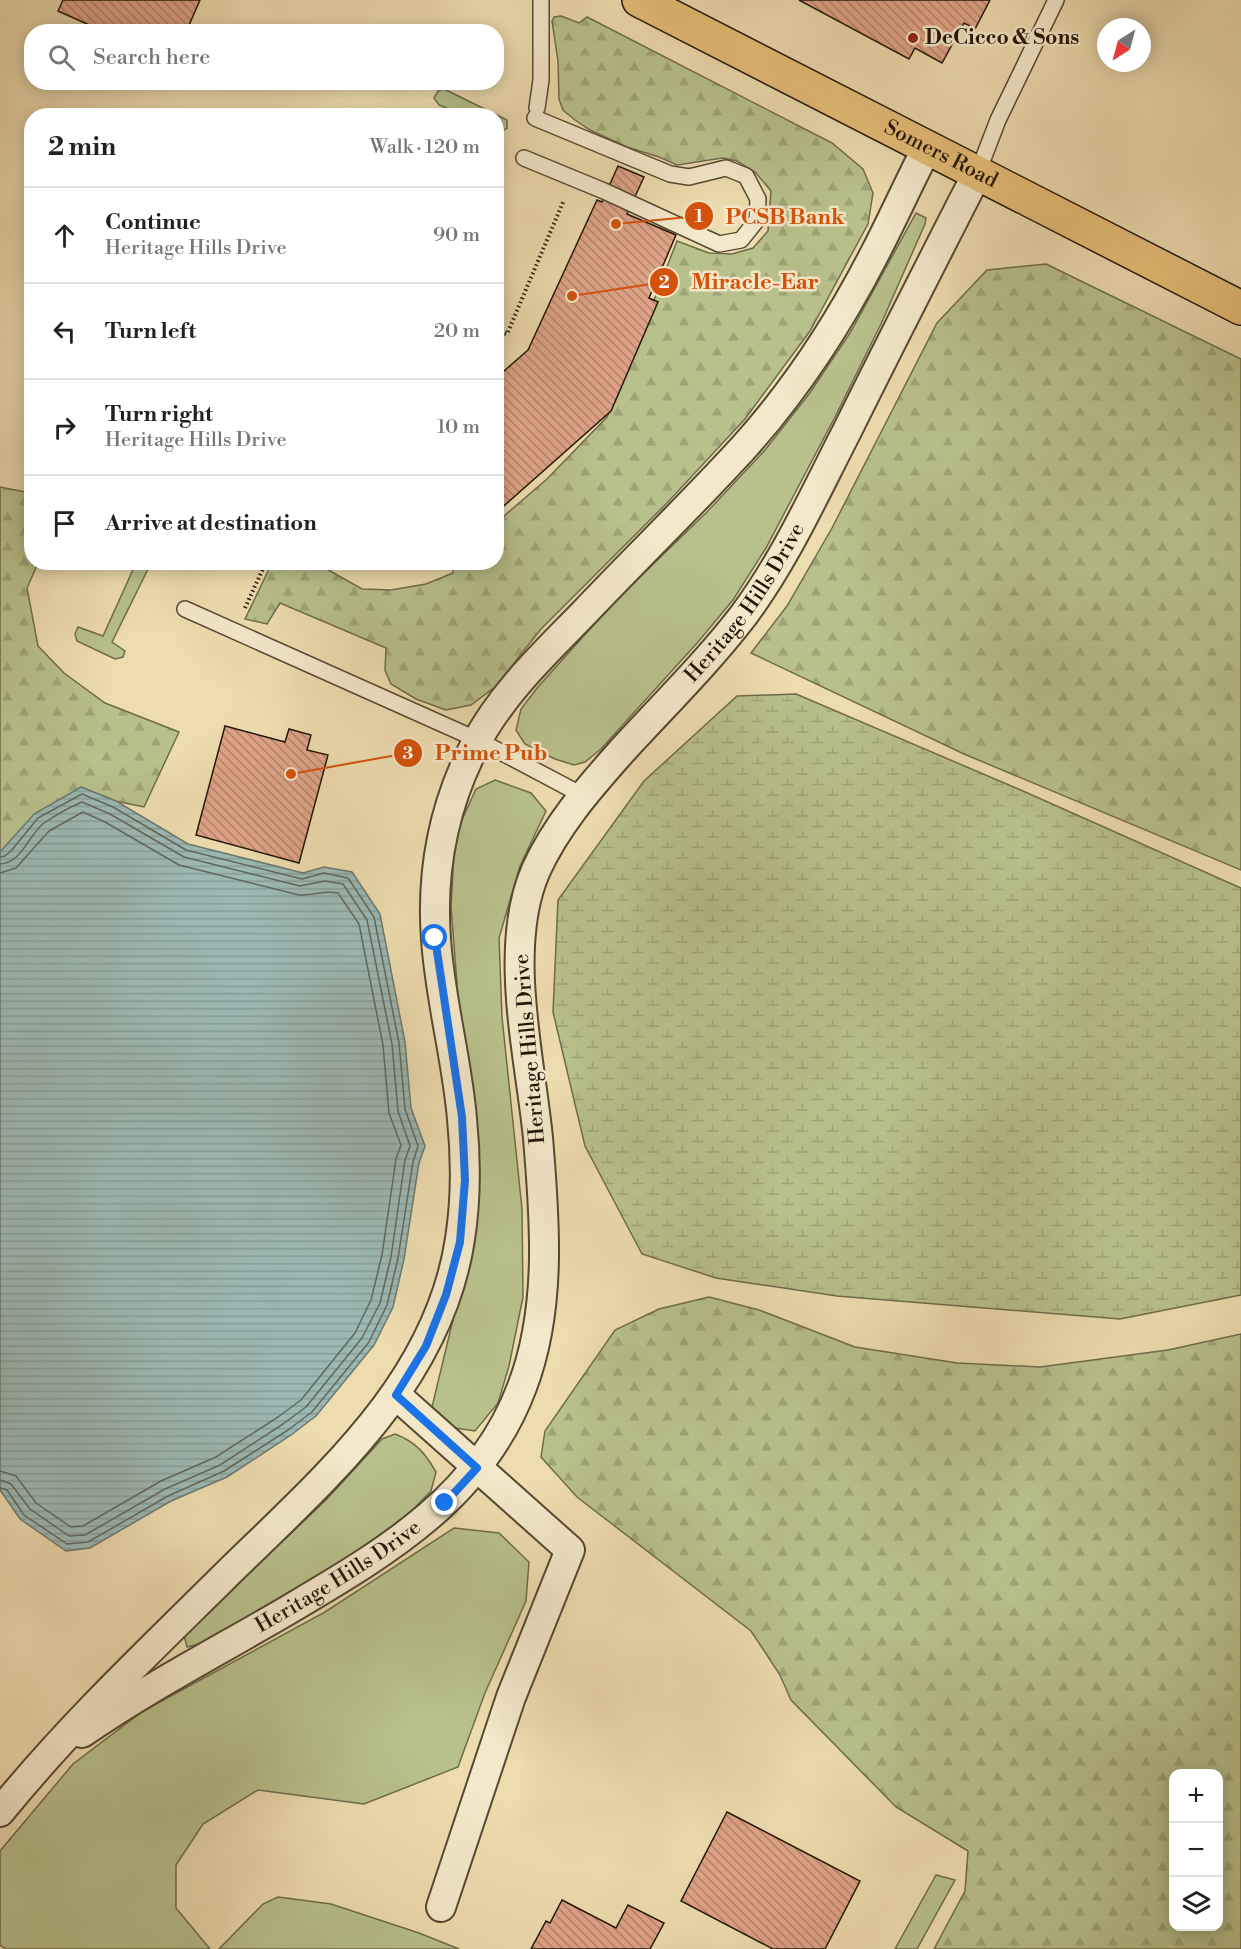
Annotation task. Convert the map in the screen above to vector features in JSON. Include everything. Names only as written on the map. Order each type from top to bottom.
[{"type":"main road","name":"Somers Road","points":[[639,0],[1241,308]]},
{"type":"street","name":"Heritage Hills Drive","points":[[0,1812],[31,1773],[98,1700],[359,1442],[396,1395],[426,1346],[446,1295],[460,1242],[465,1180],[462,1117],[435,938],[435,885],[442,831],[457,785],[478,740],[505,699],[538,660],[746,444],[797,384],[838,319],[874,255],[928,146]]},
{"type":"street","name":"Heritage Hills Drive","points":[[31,1773],[85,1731],[143,1694],[346,1576],[400,1541],[445,1503],[477,1468],[505,1427],[524,1383],[539,1325],[544,1262],[543,1197],[519,957],[524,914],[534,874],[554,837],[582,795],[744,615],[781,557],[978,172]]},
{"type":"street","points":[[396,1395],[570,1550],[511,1697],[441,1907]]},
{"type":"lane","points":[[524,158],[604,191],[719,244],[741,240],[757,220],[758,199],[746,176],[726,168],[689,177],[670,174],[536,113],[541,80],[541,0]]},
{"type":"lane","points":[[978,172],[998,120],[1056,0]]},
{"type":"lane","points":[[186,609],[478,740],[582,795]]},
{"type":"path","points":[[504,333],[507,334],[564,200]]},
{"type":"path","points":[[242,616],[262,570]]},
{"type":"green space","points":[[561,16],[579,23],[587,17],[832,143],[863,169],[873,193],[868,224],[810,331],[745,419],[667,503],[541,629],[495,687],[471,705],[446,710],[416,699],[391,684],[385,670],[386,648],[280,603],[267,624],[245,619],[269,570],[328,570],[362,589],[391,590],[426,584],[453,573],[453,570],[504,570],[504,516],[547,479],[607,417],[677,241],[709,253],[732,254],[753,248],[768,231],[771,191],[755,172],[737,161],[723,158],[677,165],[627,147],[590,130],[563,110],[559,99],[558,61],[552,21],[554,17]]},
{"type":"green space","points":[[446,90],[483,108],[446,108],[439,105],[434,98],[438,91]]},
{"type":"green space","points":[[504,119],[507,120],[507,128],[504,130]]},
{"type":"green space","points":[[916,213],[926,218],[925,224],[881,324],[766,548],[733,600],[601,749],[585,762],[574,765],[555,759],[525,744],[516,730],[521,709],[616,600],[706,513],[765,450],[809,394],[850,333]]},
{"type":"green space","points":[[1046,264],[1241,359],[1241,870],[964,754],[751,653],[787,606],[832,528],[937,323],[987,270]]},
{"type":"green space","points":[[0,487],[24,492],[24,570],[35,570],[27,588],[38,646],[64,673],[105,703],[179,732],[144,807],[115,801],[81,787],[0,852]]},
{"type":"green space","points":[[133,570],[148,570],[112,642],[125,651],[123,657],[115,659],[77,641],[75,634],[78,627],[103,636]]},
{"type":"green space","points":[[796,694],[1241,888],[1241,1295],[1120,1319],[837,1296],[716,1278],[642,1254],[585,1146],[553,1012],[558,900],[644,781],[737,696]]},
{"type":"green space","points":[[495,780],[531,793],[546,811],[520,866],[499,938],[502,1017],[522,1209],[523,1297],[509,1366],[498,1403],[475,1431],[455,1428],[432,1407],[476,1224],[451,907],[455,835],[476,789]]},
{"type":"green space","points":[[709,1297],[759,1310],[855,1347],[957,1363],[1040,1367],[1168,1350],[1241,1334],[1241,1949],[934,1949],[965,1891],[968,1851],[896,1807],[791,1700],[780,1675],[751,1631],[577,1497],[541,1457],[545,1431],[615,1330],[659,1309]]},
{"type":"green space","points":[[395,1434],[419,1449],[436,1472],[431,1491],[398,1525],[203,1643],[187,1647],[184,1635],[327,1499],[382,1439]]},
{"type":"green space","points":[[454,1528],[499,1533],[529,1562],[526,1601],[485,1693],[458,1767],[364,1804],[258,1790],[203,1824],[176,1865],[176,1908],[210,1949],[6,1949],[0,1945],[0,1851],[73,1764],[143,1711],[325,1612]]},
{"type":"green space","points":[[936,1875],[955,1880],[917,1949],[895,1949]]},
{"type":"green space","points":[[278,1897],[331,1904],[419,1933],[459,1949],[219,1949],[263,1904]]},
{"type":"water","points":[[81,787],[116,801],[188,844],[303,873],[324,867],[352,872],[380,914],[405,1042],[411,1108],[425,1146],[419,1163],[404,1259],[393,1307],[374,1345],[316,1416],[227,1477],[171,1501],[90,1548],[66,1551],[20,1519],[0,1490],[0,852],[34,814]]},
{"type":"building","points":[[63,0],[200,0],[190,24],[87,24],[58,11]]},
{"type":"building","name":"DeCicco & Sons","points":[[799,0],[990,0],[975,29],[964,23],[942,63],[915,48],[909,59]]},
{"type":"building","points":[[618,166],[644,177],[627,214],[676,235],[649,298],[658,302],[611,411],[504,506],[504,371],[528,350],[597,200],[602,202]]},
{"type":"building","points":[[225,726],[285,742],[289,729],[311,735],[307,750],[328,755],[299,863],[196,835]]},
{"type":"building","points":[[727,1812],[860,1881],[825,1949],[773,1949],[681,1901]]},
{"type":"building","points":[[562,1900],[616,1928],[628,1905],[664,1923],[650,1949],[531,1949],[546,1921],[550,1923]]},
{"type":"place","name":"DeCicco & Sons","points":[[913,38]]},
{"type":"place","name":"PCSB Bank","points":[[616,224]]},
{"type":"place","name":"Miracle-Ear","points":[[572,296]]},
{"type":"place","name":"Prime Pub","points":[[291,774]]},
{"type":"route","points":[[435,938],[462,1117],[465,1180],[460,1242],[446,1295],[426,1346],[396,1395],[477,1468],[445,1503]]}]
